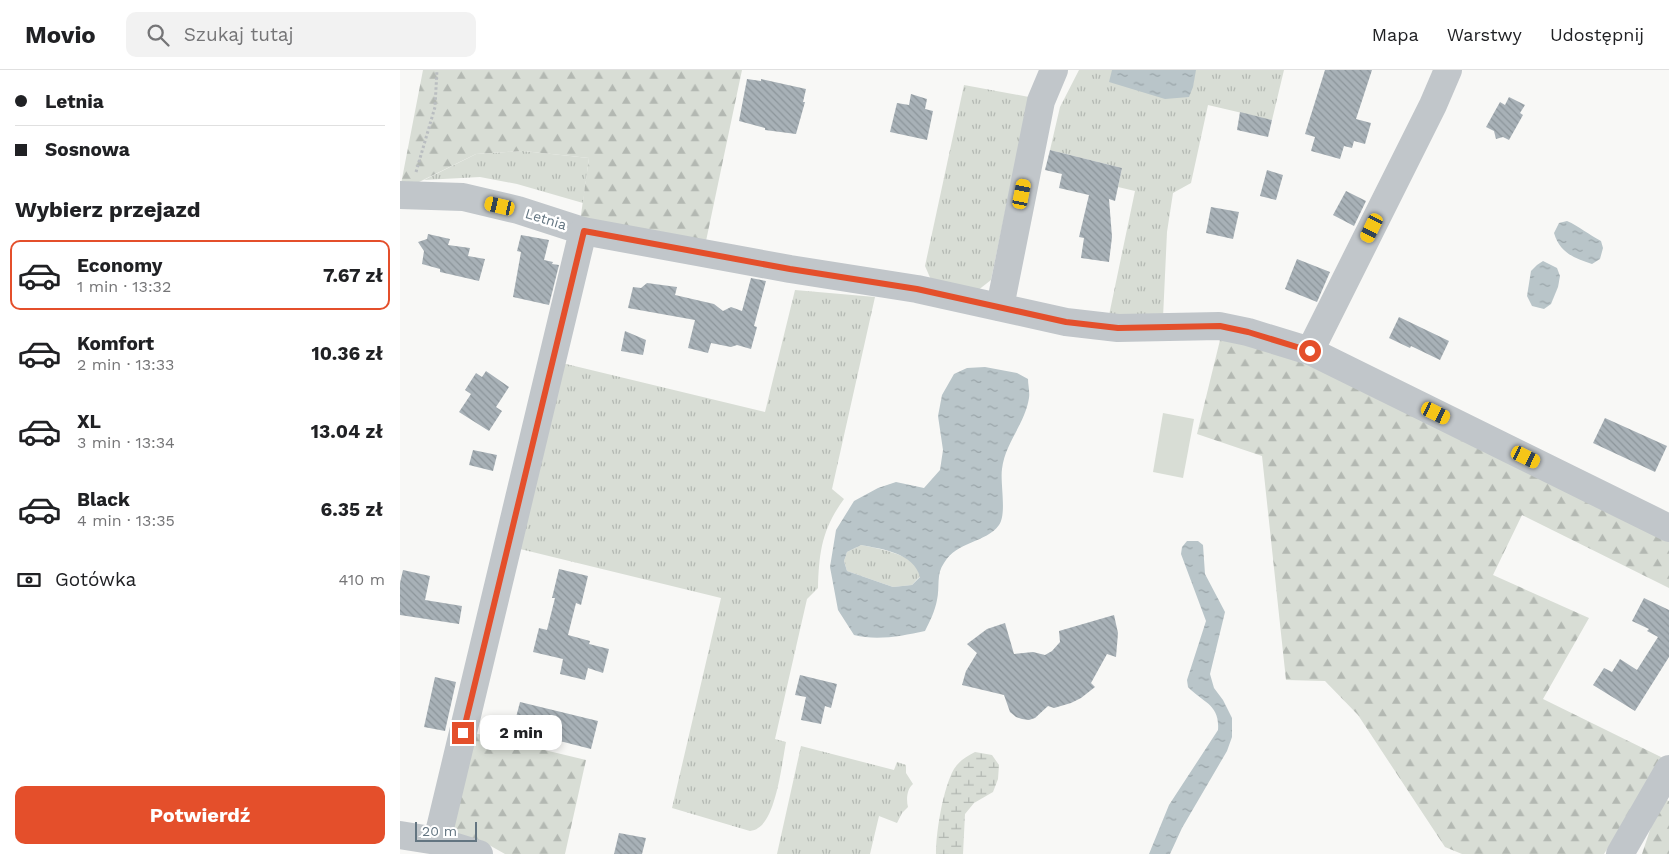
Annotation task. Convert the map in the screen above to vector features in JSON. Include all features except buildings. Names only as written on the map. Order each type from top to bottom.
[{"type":"street","points":[[1000,307],[1041,101],[1054,70]]},
{"type":"street","points":[[1310,351],[1433,105],[1448,70]]},
{"type":"street","name":"Letnia","points":[[406,195],[463,198],[518,210],[584,231],[800,271],[917,289],[1066,322],[1118,328],[1220,326],[1248,332],[1310,351],[1669,528]]},
{"type":"street","points":[[437,841],[584,231]]},
{"type":"street","points":[[1620,854],[1669,769]]},
{"type":"street","points":[[400,835],[437,841],[479,854]]},
{"type":"path","points":[[406,195],[416,175],[434,106],[437,70]]},
{"type":"green space","points":[[423,70],[742,70],[706,241],[580,222],[589,158],[523,151],[476,154],[417,183],[401,184]]},
{"type":"green space","points":[[1079,70],[1284,70],[1272,120],[1208,105],[1191,183],[1173,193],[1167,232],[1163,318],[1108,320],[1135,191],[1118,187],[1122,168],[1050,150],[1060,107]]},
{"type":"green space","points":[[964,85],[1029,97],[991,280],[977,291],[932,282],[925,266]]},
{"type":"green space","points":[[523,151],[589,158],[583,203],[517,184],[480,177],[424,180],[476,154]]},
{"type":"green space","points":[[795,290],[875,297],[832,489],[844,499],[826,531],[823,541],[819,563],[818,588],[807,599],[775,739],[786,742],[774,802],[764,822],[757,829],[750,831],[672,808],[721,598],[516,548],[562,363],[765,412]]},
{"type":"green space","points":[[1221,336],[1303,355],[1669,538],[1669,588],[1522,515],[1493,575],[1589,618],[1543,699],[1663,758],[1604,854],[1462,854],[1445,847],[1358,715],[1325,681],[1286,680],[1262,456],[1197,434]]},
{"type":"green space","points":[[1163,413],[1194,419],[1183,478],[1153,472]]},
{"type":"green space","points":[[861,545],[900,555],[913,563],[920,576],[912,585],[893,587],[847,571],[844,561],[847,552]]},
{"type":"green space","points":[[470,732],[586,760],[565,854],[505,854],[489,845],[459,838],[449,822]]},
{"type":"green space","points":[[801,746],[894,770],[897,762],[906,765],[906,773],[913,784],[909,789],[908,807],[902,813],[897,823],[879,816],[870,854],[777,854]]},
{"type":"green space","points":[[975,752],[992,755],[999,765],[998,779],[993,792],[974,803],[965,814],[963,854],[936,854],[941,810],[950,777],[958,764]]},
{"type":"green space","points":[[1661,797],[1669,801],[1669,854],[1642,854]]},
{"type":"water","points":[[1112,70],[1196,70],[1189,97],[1165,99],[1109,82]]},
{"type":"water","points":[[1567,221],[1601,241],[1603,248],[1600,259],[1592,264],[1568,254],[1564,250],[1554,233],[1559,223]]},
{"type":"water","points":[[1543,261],[1557,268],[1560,276],[1551,304],[1544,309],[1532,306],[1527,296],[1531,271]]},
{"type":"water","points":[[985,367],[1017,373],[1028,379],[1029,396],[1027,407],[1007,451],[1002,469],[1003,514],[999,525],[987,535],[956,550],[944,563],[939,576],[936,604],[925,631],[881,638],[854,635],[838,610],[830,567],[836,530],[854,501],[878,488],[896,482],[924,488],[940,470],[943,450],[938,416],[942,395],[954,374],[967,368]],"holes":[[[861,545],[896,553],[904,557],[917,569],[920,577],[912,585],[893,587],[847,571],[844,561],[847,552]]]},
{"type":"water","points":[[1187,541],[1198,541],[1203,545],[1205,574],[1225,612],[1210,674],[1214,688],[1223,700],[1232,718],[1232,737],[1227,751],[1182,828],[1170,854],[1149,854],[1169,805],[1218,730],[1218,721],[1213,709],[1188,687],[1187,680],[1206,621],[1181,554],[1182,547]]},
{"type":"route","points":[[463,733],[584,231],[790,269],[917,289],[1066,322],[1118,328],[1220,326],[1248,332],[1310,351]]}]
